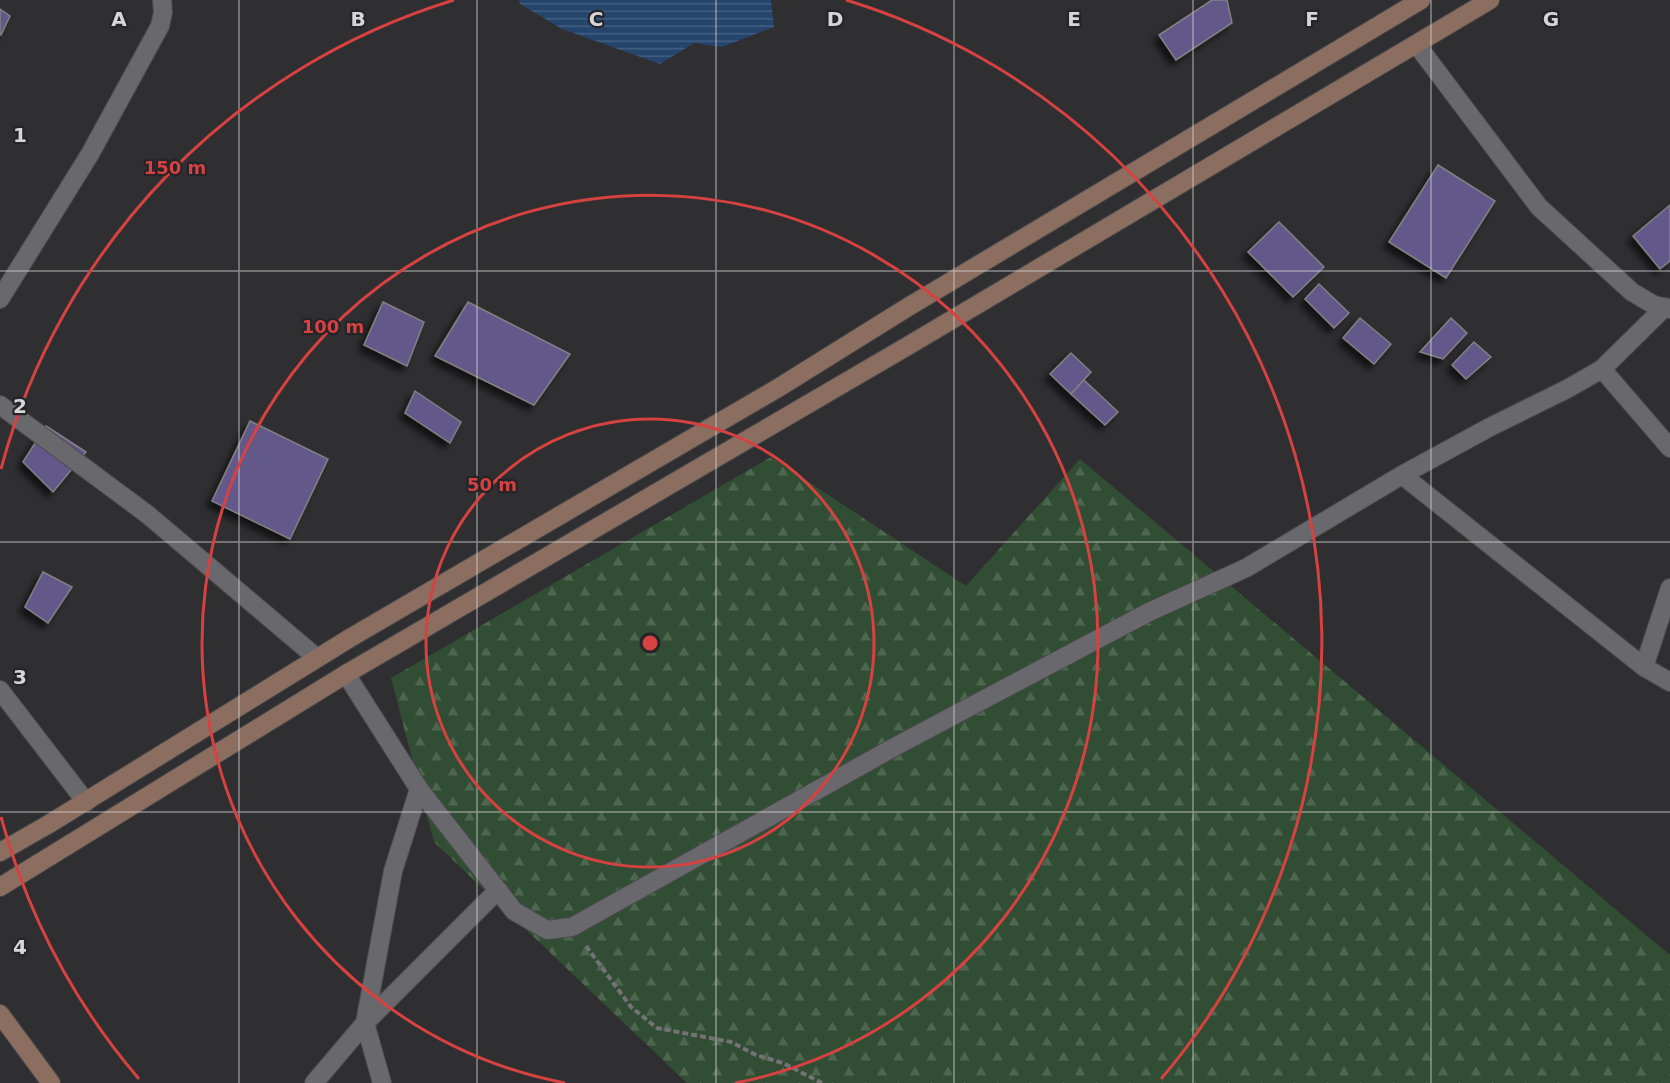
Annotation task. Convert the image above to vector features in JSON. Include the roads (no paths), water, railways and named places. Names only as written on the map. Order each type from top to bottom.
[{"type":"street","points":[[0,299],[90,154],[160,26],[164,12],[162,0]]},
{"type":"street","points":[[0,852],[86,802],[317,658],[778,388],[908,307],[1421,0]]},
{"type":"street","points":[[0,887],[346,674],[1490,0]]},
{"type":"street","points":[[346,674],[419,789],[514,911],[547,930],[572,927],[898,745],[1149,612],[1246,568],[1402,475],[1602,369],[1667,308],[1632,292],[1539,207],[1417,45]]},
{"type":"street","points":[[1602,369],[1670,448]]},
{"type":"street","points":[[0,405],[147,514],[317,658]]},
{"type":"street","points":[[1402,475],[1644,667],[1670,682]]},
{"type":"street","points":[[1644,667],[1670,588]]},
{"type":"street","points":[[0,690],[86,802]]},
{"type":"street","points":[[381,1083],[365,1023],[393,871],[419,789]]},
{"type":"street","points":[[314,1083],[365,1023],[498,890]]},
{"type":"street","points":[[0,1014],[51,1083]]},
{"type":"water","points":[[519,0],[771,0],[774,27],[722,47],[694,43],[660,64],[562,29],[520,4]]}]
